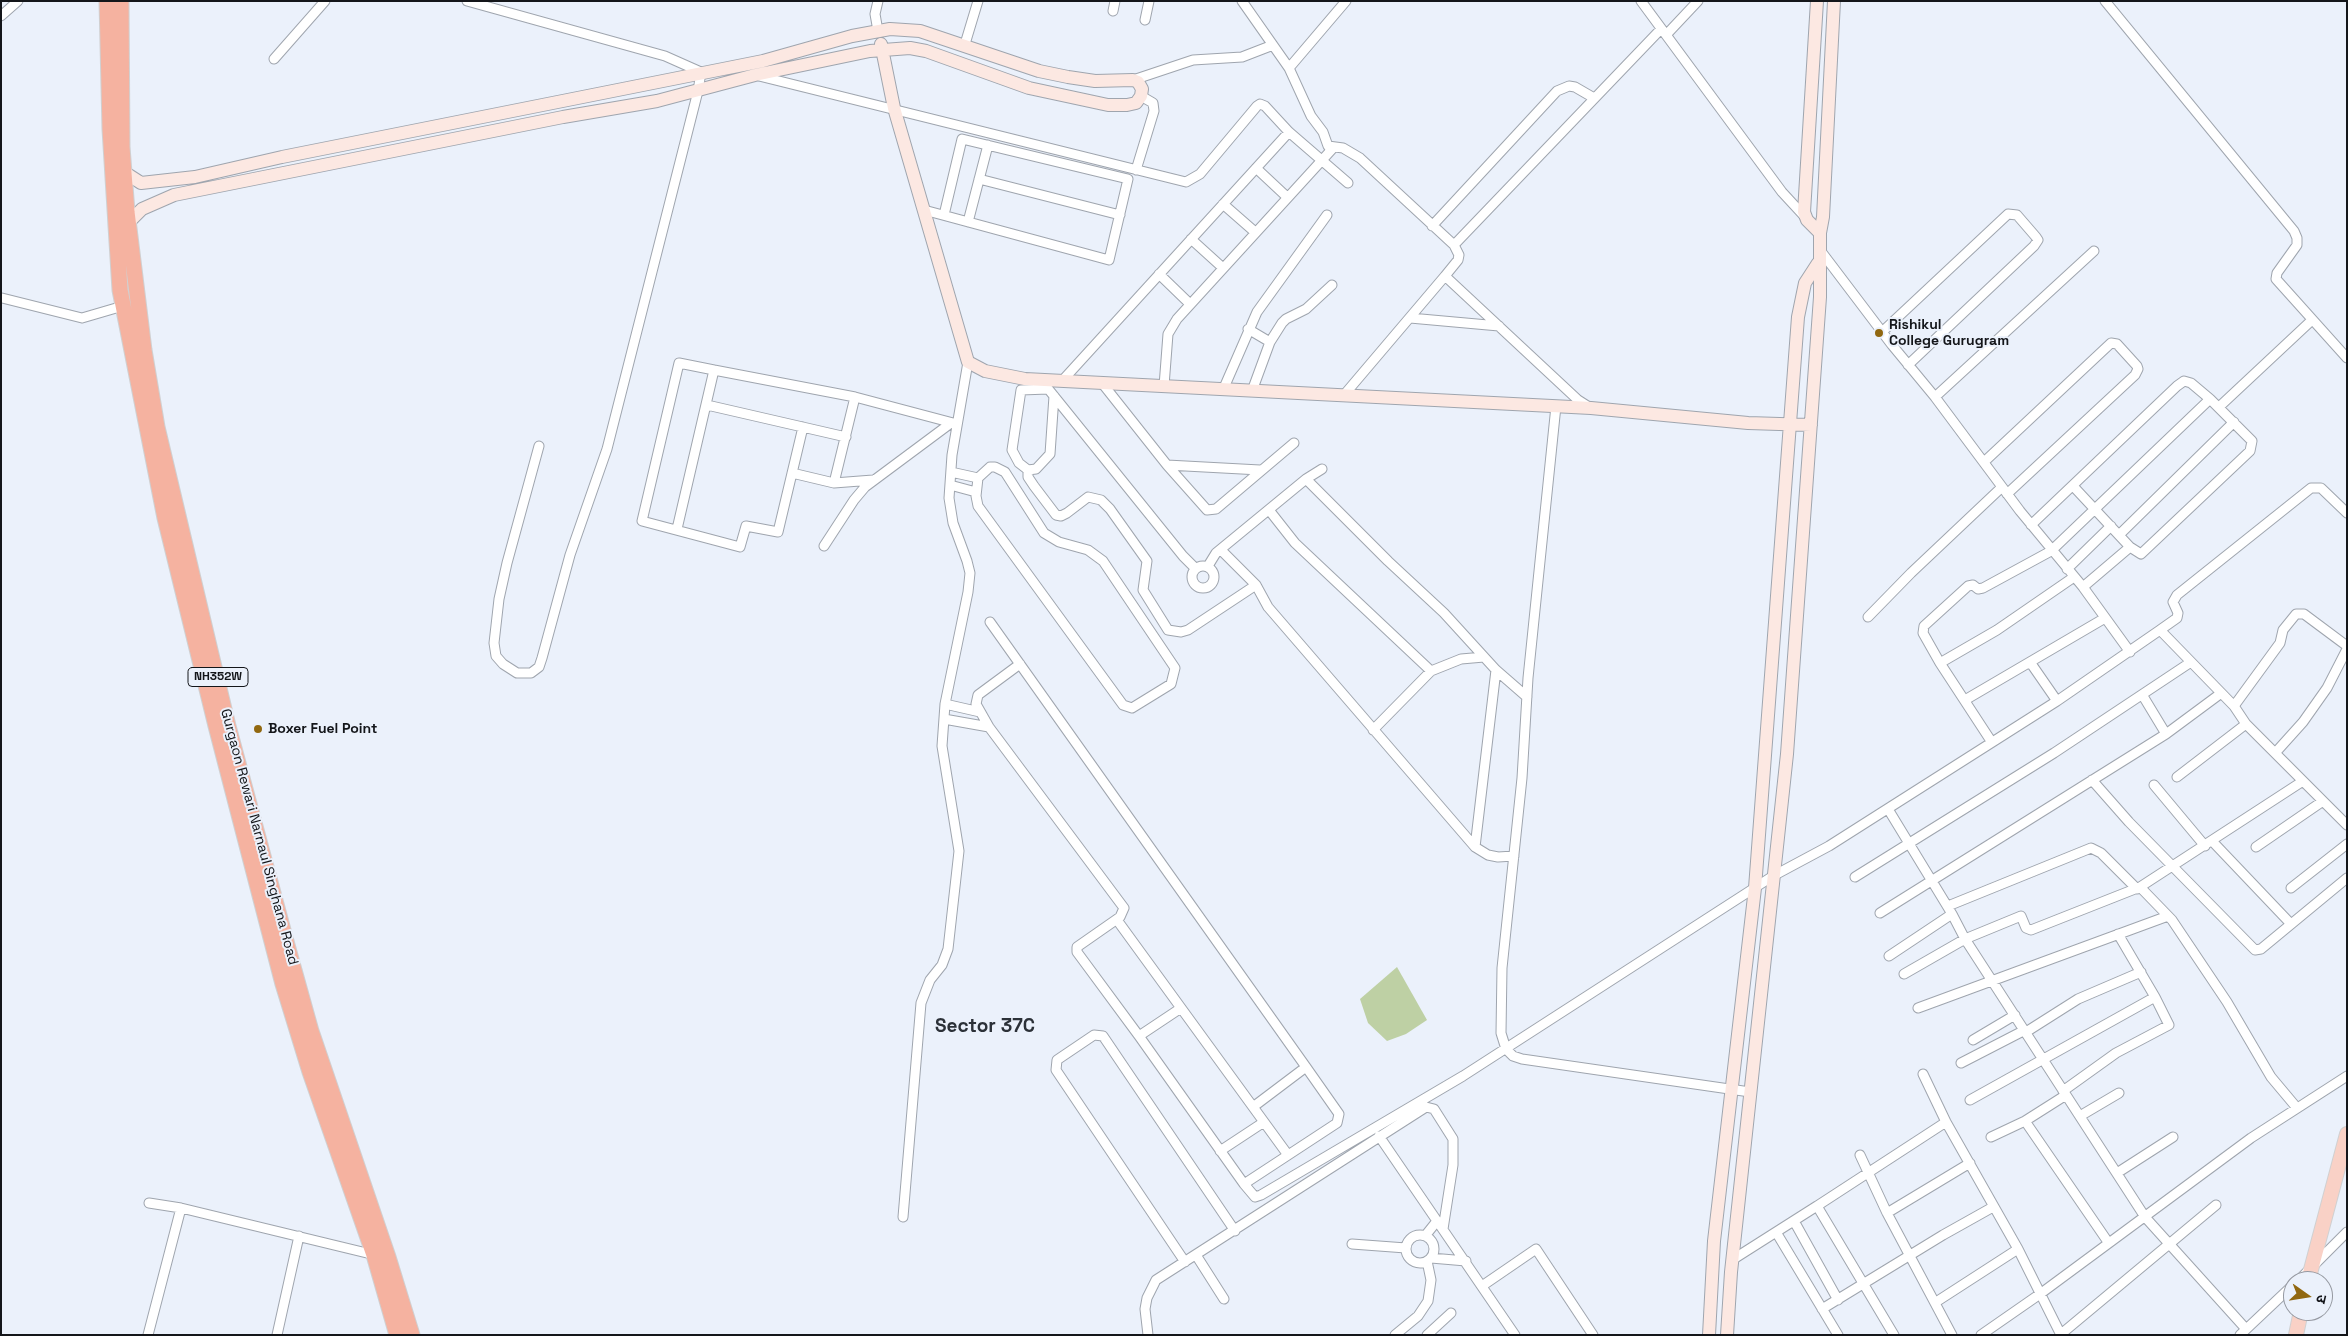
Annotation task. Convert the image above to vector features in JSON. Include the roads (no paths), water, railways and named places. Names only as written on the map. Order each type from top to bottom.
[{"type":"highway","name":"NH352W","points":[[107,1],[114,196],[123,306],[165,518],[224,732]]},
{"type":"highway","name":"Gurgaon Rewari Narnaul Singhana Road","points":[[121,1],[124,172],[128,223],[144,350],[157,427],[224,732],[311,1031],[381,1256],[412,1335]]},
{"type":"highway","name":"NH352W","points":[[381,1256],[397,1335]]},
{"type":"main road","points":[[2310,1271],[2347,1134]]},
{"type":"main road","points":[[2296,1335],[2299,1321]]},
{"type":"street","points":[[1,16],[18,1]]},
{"type":"street","points":[[274,59],[325,1]]},
{"type":"street","points":[[467,1],[666,56],[701,72]]},
{"type":"street","points":[[878,1],[875,14],[894,108],[968,362],[954,423],[950,472],[950,509],[970,573],[968,600],[945,704],[942,746],[959,851],[948,949],[942,965],[930,980],[921,1003],[903,1217]]},
{"type":"street","points":[[965,44],[978,1]]},
{"type":"street","points":[[1145,20],[1149,1]]},
{"type":"street","points":[[1242,1],[1289,68],[1313,120],[1323,132],[1328,146],[1343,148],[1360,158],[1454,245],[1458,251],[1458,260],[1344,395]]},
{"type":"street","points":[[1289,68],[1346,1]]},
{"type":"street","points":[[1641,1],[1782,192],[1820,233]]},
{"type":"street","points":[[1454,245],[1594,98],[1698,1]]},
{"type":"street","points":[[1807,220],[1804,212],[1804,194],[1817,1]]},
{"type":"street","points":[[1727,1335],[1732,1260],[1788,754],[1820,298],[1820,233],[1823,217],[1834,1]]},
{"type":"street","points":[[2105,1],[2294,231],[2298,238],[2297,245],[2277,273],[2276,279],[2347,358]]},
{"type":"street","points":[[124,172],[142,183],[164,182],[701,72],[744,65],[878,31],[902,28],[920,31],[965,44],[1039,71],[1068,78],[1094,81],[1133,80],[1193,60],[1242,56],[1273,45]]},
{"type":"street","points":[[128,223],[142,209],[171,196],[297,169],[657,102],[756,75],[870,50],[910,48],[926,51],[1029,88],[1108,105],[1136,103],[1141,96],[1142,89],[1138,82],[1133,80]]},
{"type":"street","points":[[744,65],[756,75],[1186,182],[1194,179],[1260,104],[1265,106],[1289,132],[1348,183]]},
{"type":"street","points":[[539,446],[507,563],[499,599],[494,642],[496,656],[503,664],[517,673],[531,673],[539,667],[570,555],[607,449],[698,91],[701,72]]},
{"type":"street","points":[[1432,226],[1557,91],[1569,86],[1594,98]]},
{"type":"street","points":[[1136,170],[1154,111],[1153,104],[1141,96]]},
{"type":"street","points":[[1048,388],[1050,454],[1036,469],[1028,470],[1019,463],[1012,450],[1021,390],[1048,388],[1062,381],[1289,132]]},
{"type":"street","points":[[924,210],[1109,260],[1128,179],[962,139],[944,215]]},
{"type":"street","points":[[968,222],[988,145]]},
{"type":"street","points":[[1164,386],[1168,334],[1177,319],[1320,160],[1334,147]]},
{"type":"street","points":[[1256,168],[1287,197]]},
{"type":"street","points":[[979,179],[1120,215]]},
{"type":"street","points":[[164,182],[162,188],[165,194],[171,196]]},
{"type":"street","points":[[1223,204],[1255,232]]},
{"type":"street","points":[[1882,332],[2008,214],[2017,215],[2036,237],[2037,243],[2034,246],[1908,364]]},
{"type":"street","points":[[1223,390],[1248,329],[1263,302],[1327,215]]},
{"type":"street","points":[[1191,239],[1223,268]]},
{"type":"street","points":[[1935,396],[2094,251]]},
{"type":"street","points":[[1819,256],[1935,396],[2004,490],[2051,551],[2083,587],[2130,652]]},
{"type":"street","points":[[1709,1335],[1714,1241],[1755,888],[1800,304],[1805,283],[1819,256]]},
{"type":"street","points":[[1159,274],[1190,304]]},
{"type":"street","points":[[1445,276],[1578,400],[1591,408]]},
{"type":"street","points":[[1252,391],[1270,342],[1286,318],[1306,309],[1332,285]]},
{"type":"street","points":[[2,298],[82,318],[123,306]]},
{"type":"street","points":[[1410,318],[1499,326]]},
{"type":"street","points":[[2219,408],[2312,320]]},
{"type":"street","points":[[1248,329],[1270,342]]},
{"type":"street","points":[[1868,617],[2004,490],[2135,375],[2138,369],[2137,366],[2117,344],[2111,343],[1984,462]]},
{"type":"street","points":[[968,362],[1000,376],[1048,388],[1176,549],[1195,568]]},
{"type":"street","points":[[803,427],[778,532],[746,526],[740,547],[642,521],[679,363],[855,397],[954,423]]},
{"type":"street","points":[[676,529],[714,370]]},
{"type":"street","points":[[1062,381],[1591,408],[1739,422],[1811,424]]},
{"type":"street","points":[[1102,383],[1202,505],[1211,511],[1294,444]]},
{"type":"street","points":[[2031,525],[2180,383],[2191,383],[2210,399],[2250,438],[2252,446],[2250,451],[2143,554],[2137,553],[2130,547],[2073,486]]},
{"type":"street","points":[[834,483],[855,397]]},
{"type":"street","points":[[1991,741],[1923,634],[1922,630],[1925,624],[1968,586],[1973,585],[1983,588],[2051,551],[2210,399]]},
{"type":"street","points":[[706,405],[846,437]]},
{"type":"street","points":[[1556,406],[1502,976],[1501,1033],[1506,1049],[1513,1056],[1522,1059],[1750,1092]]},
{"type":"street","points":[[2119,535],[2234,422]]},
{"type":"street","points":[[824,546],[857,496],[874,480],[954,423]]},
{"type":"street","points":[[1168,465],[1260,470]]},
{"type":"street","points":[[990,467],[995,467],[1005,472],[1044,533],[1058,542],[1088,550],[1103,561],[1175,668],[1172,684],[1132,708],[1124,705],[982,513],[978,506],[976,492],[978,478],[990,467]]},
{"type":"street","points":[[1208,566],[1211,559],[1221,550],[1306,479],[1322,469]]},
{"type":"street","points":[[1028,470],[1028,477],[1056,515],[1061,516],[1088,497],[1101,500],[1110,509],[1147,561],[1143,590],[1168,630],[1181,632],[1188,630],[1256,585]]},
{"type":"street","points":[[950,472],[978,478]]},
{"type":"street","points":[[792,473],[834,483],[874,480]]},
{"type":"street","points":[[1306,479],[1388,561],[1444,613],[1496,670],[1528,697]]},
{"type":"street","points":[[950,485],[976,492]]},
{"type":"street","points":[[1020,664],[978,695],[976,704],[989,727],[1124,908],[1123,914],[1117,920],[1076,950],[1255,1197],[1506,1049],[1773,876],[1829,846],[1888,809],[2130,652],[2178,616],[2173,602],[2177,596],[2311,488],[2322,488],[2347,513]]},
{"type":"street","points":[[1269,510],[1295,543],[1430,671]]},
{"type":"street","points":[[2067,569],[2111,526]]},
{"type":"street","points":[[2083,587],[2130,547]]},
{"type":"street","points":[[1221,550],[1256,585],[1268,607],[1476,848],[1488,855],[1498,857],[1514,856]]},
{"type":"street","points":[[1201,565],[1208,566],[1214,571],[1215,578],[1211,585],[1205,588],[1198,587],[1193,582],[1192,575],[1195,568],[1201,565]]},
{"type":"street","points":[[1940,662],[1997,630],[2074,577]]},
{"type":"street","points":[[2234,706],[2280,642],[2283,630],[2296,614],[2304,614],[2347,647],[2327,688],[2303,722],[2276,752]]},
{"type":"street","points":[[1965,700],[2105,618]]},
{"type":"street","points":[[990,622],[1339,1114],[1338,1120],[1244,1184]]},
{"type":"street","points":[[2160,630],[2220,694],[2234,706],[2246,724],[2347,825]]},
{"type":"street","points":[[1374,730],[1430,671],[1461,659],[1484,657]]},
{"type":"street","points":[[2030,662],[2057,701]]},
{"type":"street","points":[[1855,877],[2143,696],[2191,662]]},
{"type":"street","points":[[1476,848],[1496,670]]},
{"type":"street","points":[[1880,913],[2166,734],[2220,694]]},
{"type":"street","points":[[2143,696],[2166,734]]},
{"type":"street","points":[[945,704],[980,712]]},
{"type":"street","points":[[944,719],[989,727]]},
{"type":"street","points":[[2177,777],[2246,724]]},
{"type":"street","points":[[2092,780],[2118,811],[2255,950],[2261,949],[2347,878]]},
{"type":"street","points":[[1904,974],[1965,939],[2021,916],[2026,928],[2031,930],[2138,888],[2174,867],[2303,781]]},
{"type":"street","points":[[2154,785],[2209,844],[2291,924]]},
{"type":"street","points":[[2256,847],[2323,801]]},
{"type":"street","points":[[1888,809],[1950,910],[1965,939],[2144,1217],[2243,1332],[2283,1294]]},
{"type":"street","points":[[2291,888],[2347,844]]},
{"type":"street","points":[[1889,956],[1950,910],[2091,848],[2101,853],[2168,916],[2227,1002],[2271,1077],[2297,1108]]},
{"type":"street","points":[[1918,1008],[2168,916]]},
{"type":"street","points":[[1117,920],[1288,1155]]},
{"type":"street","points":[[1991,1137],[2025,1120],[2116,1053],[2142,1038],[2168,1027],[2168,1020],[2156,996],[2118,934]]},
{"type":"street","points":[[1960,1063],[2026,1031],[2078,999],[2141,972]]},
{"type":"street","points":[[1970,1100],[2156,996]]},
{"type":"street","points":[[1139,1036],[1181,1008]]},
{"type":"street","points":[[1974,1040],[2015,1015]]},
{"type":"street","points":[[1185,1262],[1056,1070],[1057,1060],[1094,1035],[1104,1036],[1235,1230]]},
{"type":"street","points":[[1253,1107],[1306,1066]]},
{"type":"street","points":[[1923,1074],[1946,1122],[2018,1249],[2060,1335],[2216,1205]]},
{"type":"street","points":[[1981,1335],[2040,1294],[2222,1159],[2347,1076]]},
{"type":"street","points":[[2080,1116],[2119,1093]]},
{"type":"street","points":[[1148,1335],[1145,1309],[1151,1287],[1156,1280],[1426,1107],[1434,1109],[1453,1139],[1454,1150],[1443,1229]]},
{"type":"street","points":[[2025,1120],[2108,1242]]},
{"type":"street","points":[[1220,1151],[1264,1122]]},
{"type":"street","points":[[1732,1260],[1817,1206],[1868,1170],[1946,1122]]},
{"type":"street","points":[[1379,1136],[1515,1335]]},
{"type":"street","points":[[2117,1173],[2173,1137]]},
{"type":"street","points":[[1860,1155],[1887,1213],[1952,1335]]},
{"type":"street","points":[[1887,1213],[1970,1163]]},
{"type":"street","points":[[149,1203],[181,1208],[381,1256]]},
{"type":"street","points":[[1817,1206],[1894,1335]]},
{"type":"street","points":[[1822,1309],[1993,1207]]},
{"type":"street","points":[[148,1335],[181,1208]]},
{"type":"street","points":[[1406,1248],[1412,1237],[1425,1236],[1437,1221]]},
{"type":"street","points":[[1794,1221],[1838,1300]]},
{"type":"street","points":[[1776,1232],[1838,1335]]},
{"type":"street","points":[[2313,1271],[2347,1232]]},
{"type":"street","points":[[277,1335],[299,1236]]},
{"type":"street","points":[[1395,1335],[1418,1316],[1428,1301],[1431,1280],[1429,1259],[1433,1245],[1425,1236]]},
{"type":"street","points":[[1352,1244],[1406,1248]]},
{"type":"street","points":[[1406,1248],[1411,1260],[1419,1263],[1429,1259],[1466,1261]]},
{"type":"street","points":[[1482,1286],[1536,1249],[1593,1335]]},
{"type":"street","points":[[1936,1302],[2018,1249]]},
{"type":"street","points":[[1196,1255],[1224,1299]]},
{"type":"street","points":[[1427,1335],[1451,1313]]},
{"type":"place","name":"Rishikul College Gurugram","points":[[1879,333]]},
{"type":"place","name":"Boxer Fuel Point","points":[[258,729]]},
{"type":"district","name":"Sector 37C","points":[[985,1027]]}]
